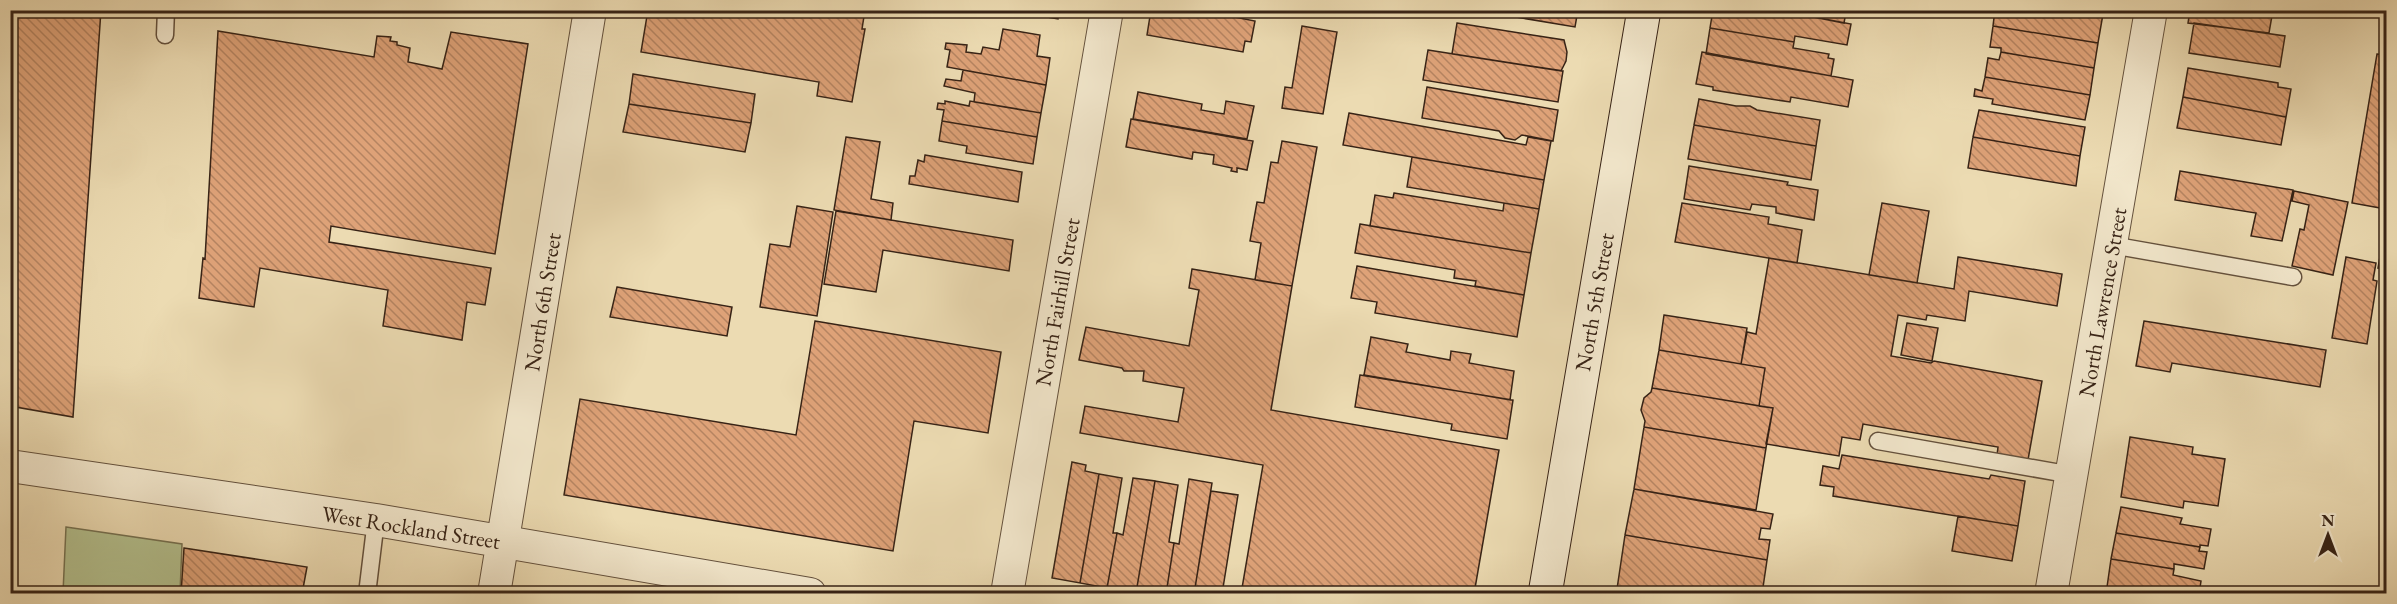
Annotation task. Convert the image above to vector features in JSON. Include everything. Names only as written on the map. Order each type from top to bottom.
[{"type":"street","name":"North 6th Street","points":[[494,594],[590,10]]},
{"type":"street","name":"North Fairhill Street","points":[[1007,594],[1107,10]]},
{"type":"street","name":"North 5th Street","points":[[1545,594],[1644,10]]},
{"type":"street","name":"North Lawrence Street","points":[[2051,594],[2151,10]]},
{"type":"street","name":"West Rockland Street","points":[[10,466],[376,520],[810,594]]},
{"type":"lane","points":[[165,35],[166,10]]},
{"type":"lane","points":[[2111,245],[2293,277]]},
{"type":"lane","points":[[1878,441],[2072,475]]},
{"type":"lane","points":[[367,594],[376,520]]},
{"type":"green space","points":[[66,527],[182,544],[180,593],[63,593]]},
{"type":"building","points":[[10,10],[101,10],[73,417],[10,406]]},
{"type":"building","points":[[648,10],[865,10],[862,29],[865,29],[852,102],[817,96],[819,82],[641,52]]},
{"type":"building","points":[[1006,10],[1059,10],[1058,19]]},
{"type":"building","points":[[1151,10],[1199,10],[1255,21],[1251,42],[1245,41],[1243,52],[1147,35]]},
{"type":"building","points":[[1505,10],[1578,10],[1575,27],[1504,15]]},
{"type":"building","points":[[1713,10],[1778,10],[1851,24],[1847,45],[1795,36],[1794,42],[1710,28]]},
{"type":"building","points":[[1778,10],[1842,10],[1846,12],[1844,23]]},
{"type":"building","points":[[1995,10],[2081,10],[2103,14],[2098,43],[1993,26]]},
{"type":"building","points":[[2190,10],[2273,10],[2269,33],[2188,23]]},
{"type":"building","points":[[1457,23],[1564,40],[1567,52],[1566,61],[1561,71],[1452,54]]},
{"type":"building","points":[[2194,23],[2285,36],[2280,67],[2189,53]]},
{"type":"building","points":[[1302,26],[1337,32],[1323,114],[1282,108],[1285,87],[1292,88]]},
{"type":"building","points":[[1993,26],[2098,43],[2094,68],[2001,52],[2001,48],[1990,47]]},
{"type":"building","points":[[1710,28],[1794,42],[1793,48],[1829,54],[1828,58],[1834,59],[1831,76],[1706,54]]},
{"type":"building","points":[[1003,29],[1040,35],[1037,56],[1050,58],[1046,85],[947,67],[950,50],[945,49],[946,43],[967,45],[966,52],[981,54],[983,47],[999,50]]},
{"type":"building","points":[[218,31],[374,57],[377,36],[391,37],[390,41],[410,48],[408,62],[442,69],[451,32],[528,44],[495,254],[331,226],[329,242],[491,268],[485,305],[467,302],[462,340],[383,326],[388,290],[260,268],[254,307],[199,298],[203,258],[205,259]]},
{"type":"building","points":[[1428,50],[1563,71],[1558,102],[1423,80]]},
{"type":"building","points":[[1702,52],[1853,80],[1848,107],[1791,97],[1790,102],[1713,90],[1713,87],[1696,84]]},
{"type":"building","points":[[2001,52],[2094,68],[2090,95],[1985,77],[1988,58],[1999,60]]},
{"type":"building","points":[[2377,54],[2386,55],[2386,209],[2352,203]]},
{"type":"building","points":[[2188,68],[2278,83],[2278,87],[2291,89],[2286,117],[2183,97]]},
{"type":"building","points":[[963,70],[1046,85],[1041,113],[974,102],[975,93],[944,86],[946,79],[961,81]]},
{"type":"building","points":[[633,74],[755,94],[751,123],[629,104]]},
{"type":"building","points":[[1985,77],[2090,95],[2085,120],[1992,104],[1993,99],[1974,96],[1975,89],[1982,91]]},
{"type":"building","points":[[1427,87],[1558,110],[1553,141],[1522,135],[1515,140],[1505,138],[1499,131],[1422,118]]},
{"type":"building","points":[[1138,92],[1202,104],[1201,110],[1224,114],[1226,101],[1254,106],[1247,139],[1133,119]]},
{"type":"building","points":[[2183,97],[2286,117],[2281,145],[2177,128]]},
{"type":"building","points":[[1699,99],[1736,106],[1750,106],[1757,110],[1820,120],[1816,146],[1694,125]]},
{"type":"building","points":[[945,101],[969,106],[970,101],[1041,113],[1037,137],[942,121],[944,110],[937,109],[938,103],[945,104]]},
{"type":"building","points":[[629,104],[751,123],[745,152],[623,132]]},
{"type":"building","points":[[1979,110],[2085,127],[2080,156],[1973,137]]},
{"type":"building","points":[[1349,113],[1526,145],[1528,137],[1551,141],[1544,180],[1343,145]]},
{"type":"building","points":[[1131,119],[1253,141],[1247,170],[1237,168],[1237,172],[1231,171],[1232,168],[1213,164],[1214,155],[1193,152],[1192,159],[1126,147]]},
{"type":"building","points":[[942,121],[1037,137],[1033,164],[966,153],[967,146],[939,141]]},
{"type":"building","points":[[1694,125],[1816,146],[1811,180],[1688,159]]},
{"type":"building","points":[[846,137],[880,142],[871,199],[893,203],[891,220],[834,210]]},
{"type":"building","points":[[1973,137],[2080,156],[2076,186],[1968,168]]},
{"type":"building","points":[[1282,141],[1317,147],[1292,286],[1255,280],[1261,243],[1250,241],[1257,202],[1264,203],[1271,162],[1278,163]]},
{"type":"building","points":[[925,155],[1022,172],[1018,202],[909,184],[910,176],[915,176],[918,160],[924,162]]},
{"type":"building","points":[[1412,157],[1544,180],[1539,209],[1407,187]]},
{"type":"building","points":[[1689,166],[1788,182],[1787,185],[1818,190],[1814,220],[1776,213],[1776,207],[1752,204],[1750,210],[1684,199]]},
{"type":"building","points":[[2180,171],[2293,190],[2282,241],[2251,236],[2256,213],[2175,200]]},
{"type":"building","points":[[2294,191],[2348,202],[2333,275],[2292,266],[2300,229],[2304,230],[2309,205],[2292,201]]},
{"type":"building","points":[[1394,193],[1503,211],[1504,203],[1539,209],[1531,253],[1370,226],[1375,195],[1393,198]]},
{"type":"building","points":[[1682,203],[1769,217],[1768,224],[1802,230],[1797,263],[1675,242]]},
{"type":"building","points":[[1882,203],[1929,211],[1917,283],[1869,275]]},
{"type":"building","points":[[797,206],[833,212],[817,316],[760,307],[770,244],[790,247]]},
{"type":"building","points":[[836,211],[1013,240],[1009,271],[883,250],[876,292],[824,284]]},
{"type":"building","points":[[1360,224],[1531,253],[1524,295],[1475,286],[1476,281],[1454,278],[1455,270],[1355,253]]},
{"type":"building","points":[[2381,251],[2386,252],[2386,269],[2378,268]]},
{"type":"building","points":[[1958,257],[2062,274],[2057,306],[1969,291],[1965,321],[1927,315],[1926,320],[1898,315],[1891,356],[1931,363],[1934,361],[2042,381],[2028,460],[1997,455],[1998,447],[1863,424],[1860,440],[1842,437],[1839,456],[1766,444],[1773,408],[1759,406],[1765,368],[1741,364],[1747,332],[1756,334],[1769,258],[1954,289]]},
{"type":"building","points":[[2346,257],[2376,263],[2373,280],[2377,281],[2367,344],[2332,338]]},
{"type":"building","points":[[1357,266],[1524,295],[1517,337],[1375,313],[1377,302],[1351,298]]},
{"type":"building","points":[[1192,269],[1292,286],[1271,410],[1499,450],[1474,594],[1241,594],[1263,465],[1080,433],[1085,406],[1178,422],[1184,388],[1143,381],[1144,371],[1124,371],[1122,368],[1079,360],[1086,327],[1189,346],[1199,290],[1189,288]]},
{"type":"building","points":[[617,287],[732,307],[727,336],[610,317]]},
{"type":"building","points":[[1664,315],[1747,328],[1741,364],[1659,350]]},
{"type":"building","points":[[815,321],[1001,352],[988,433],[914,421],[893,551],[564,495],[580,399],[796,435]]},
{"type":"building","points":[[2144,321],[2326,350],[2320,387],[2172,363],[2170,372],[2136,366]]},
{"type":"building","points":[[1907,323],[1938,328],[1932,361],[1901,355]]},
{"type":"building","points":[[1371,337],[1408,344],[1406,352],[1450,360],[1451,351],[1471,354],[1469,363],[1514,371],[1510,400],[1364,375]]},
{"type":"building","points":[[1659,350],[1765,368],[1759,406],[1652,388]]},
{"type":"building","points":[[1360,375],[1513,400],[1507,439],[1451,430],[1452,424],[1355,407]]},
{"type":"building","points":[[1652,388],[1773,408],[1766,448],[1644,427],[1645,421],[1641,410],[1644,398]]},
{"type":"building","points":[[1644,427],[1766,448],[1756,510],[1634,489]]},
{"type":"building","points":[[2130,437],[2193,447],[2192,454],[2225,459],[2218,506],[2184,501],[2183,508],[2121,497]]},
{"type":"building","points":[[1842,455],[1989,479],[1991,475],[2025,481],[2018,526],[1833,496],[1834,487],[1820,485],[1823,466],[1839,469]]},
{"type":"building","points":[[1072,462],[1086,465],[1085,471],[1099,474],[1080,583],[1052,578]]},
{"type":"building","points":[[1099,474],[1122,478],[1113,533],[1117,533],[1107,588],[1080,583]]},
{"type":"building","points":[[1133,478],[1155,481],[1136,593],[1107,588],[1117,533],[1123,535]]},
{"type":"building","points":[[1189,479],[1212,483],[1194,594],[1166,594],[1174,543],[1179,544]]},
{"type":"building","points":[[1155,481],[1178,485],[1169,542],[1174,543],[1166,594],[1142,594],[1136,593]]},
{"type":"building","points":[[1634,489],[1773,514],[1770,529],[1761,528],[1759,539],[1770,540],[1767,560],[1625,535]]},
{"type":"building","points":[[1211,491],[1238,495],[1222,594],[1194,594]]},
{"type":"building","points":[[2121,507],[2182,518],[2180,524],[2211,529],[2208,546],[2200,545],[2200,547],[2116,533]]},
{"type":"building","points":[[1958,516],[2018,526],[2012,561],[1952,551]]},
{"type":"building","points":[[2116,533],[2200,547],[2199,551],[2207,552],[2204,569],[2174,564],[2174,569],[2111,559]]},
{"type":"building","points":[[1625,535],[1767,560],[1762,594],[1641,594],[1617,589]]},
{"type":"building","points":[[184,548],[307,567],[302,594],[181,594]]},
{"type":"building","points":[[2111,559],[2174,569],[2173,575],[2201,581],[2199,594],[2153,594],[2107,587]]},
{"type":"building","points":[[2381,565],[2386,566],[2386,572],[2380,572]]},
{"type":"building","points":[[2386,572],[2386,589],[2383,588]]},
{"type":"building","points":[[1617,589],[1641,594],[1611,594]]}]
